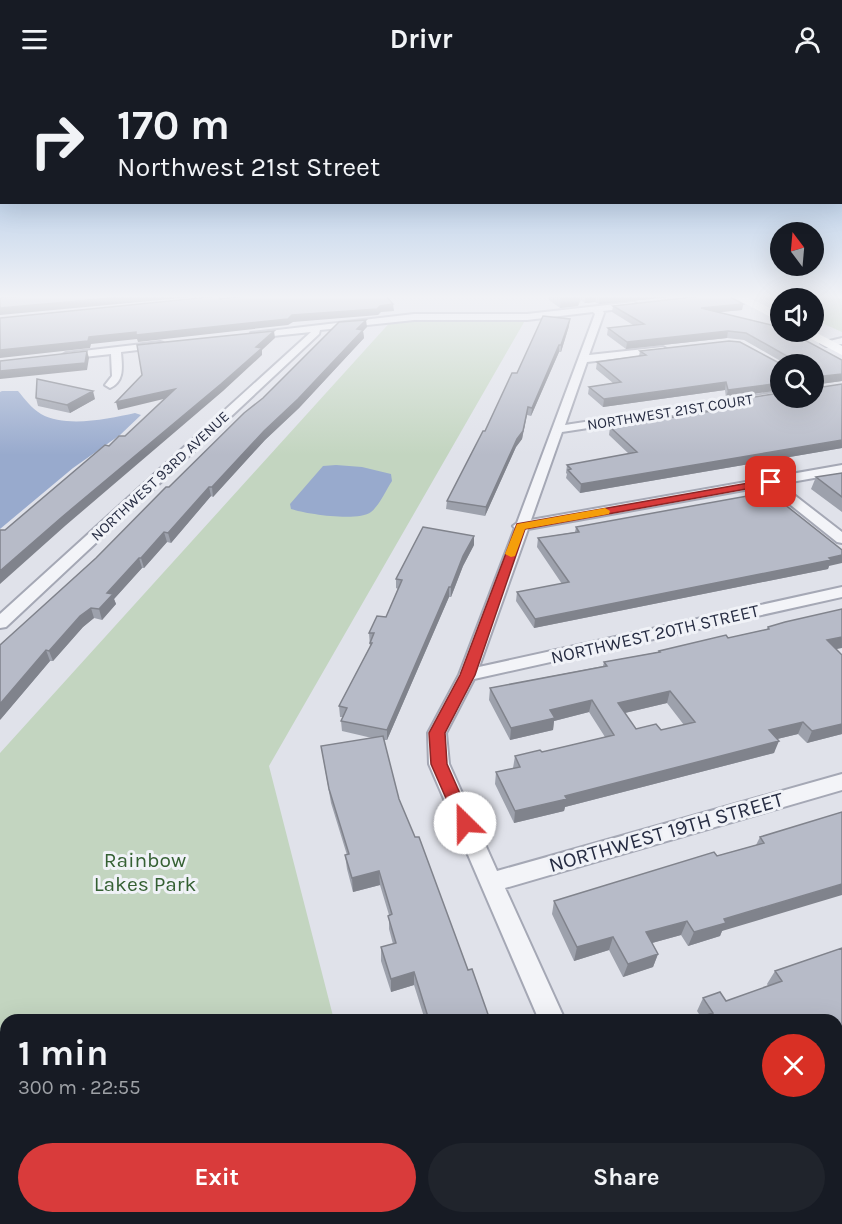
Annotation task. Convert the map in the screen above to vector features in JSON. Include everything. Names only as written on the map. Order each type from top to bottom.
[{"type":"street","points":[[58,357],[131,348]]},
{"type":"street","name":"NORTHWEST 93RD AVENUE","points":[[0,623],[298,348]]},
{"type":"street","points":[[549,1014],[439,764],[437,733],[468,675],[520,526],[559,429],[588,348]]},
{"type":"street","points":[[584,359],[667,348]]},
{"type":"street","points":[[111,385],[117,376],[116,350]]},
{"type":"street","name":"NORTHWEST 21ST COURT","points":[[559,429],[770,397]]},
{"type":"street","points":[[520,526],[842,469]]},
{"type":"street","points":[[771,482],[842,539]]},
{"type":"street","name":"NORTHWEST 20TH STREET","points":[[468,675],[842,592]]},
{"type":"street","name":"NORTHWEST 19TH STREET","points":[[490,883],[842,782]]},
{"type":"green space","name":"Rainbow Lakes Park","points":[[366,348],[509,348],[269,766],[332,1014],[0,1014],[0,753]]},
{"type":"water","points":[[18,391],[41,414],[62,421],[87,421],[135,413],[141,415],[120,435],[73,468],[0,529],[0,392]]},
{"type":"water","points":[[323,466],[362,467],[391,474],[392,481],[377,506],[364,515],[344,517],[291,509],[290,504]]},
{"type":"building","points":[[138,348],[261,348],[0,571],[0,530],[5,530],[105,445],[109,446],[119,436],[125,436],[175,389],[116,402],[142,375]]},
{"type":"building","points":[[313,348],[346,348],[212,487],[209,487],[168,533],[164,532],[139,558],[107,593],[113,594],[99,609],[91,608],[80,616],[49,651],[46,650],[0,704],[0,645],[96,558],[166,487],[169,487],[244,413],[263,398]]},
{"type":"building","points":[[528,348],[558,348],[532,408],[528,407],[523,431],[517,439],[486,507],[447,501],[485,431],[512,373],[517,373]]},
{"type":"building","points":[[662,348],[752,348],[770,358],[770,384],[728,390],[726,382],[604,399],[589,387],[621,382],[597,362],[646,355],[640,351]]},
{"type":"building","points":[[774,348],[821,348],[842,360],[842,374],[824,376],[824,354],[783,354]]},
{"type":"building","points":[[87,351],[85,363],[0,371],[0,361]]},
{"type":"building","points":[[37,379],[93,391],[67,405],[36,398]]},
{"type":"building","points":[[842,384],[842,440],[581,484],[568,470],[571,469],[567,465],[637,452],[610,427],[730,408],[729,401],[770,395],[770,408],[824,408],[824,387]]},
{"type":"building","points":[[842,473],[842,497],[816,477]]},
{"type":"building","points":[[769,492],[842,550],[842,555],[829,558],[831,560],[535,619],[517,592],[569,582],[538,538],[579,532],[576,527]]},
{"type":"building","points":[[423,527],[474,536],[449,587],[387,730],[341,721],[347,708],[339,706],[372,643],[370,643],[374,633],[369,633],[377,616],[386,617],[402,580],[396,579]]},
{"type":"building","points":[[842,609],[842,637],[827,640],[842,655],[842,724],[812,731],[803,722],[769,730],[779,741],[515,811],[496,772],[520,767],[515,756],[614,735],[592,700],[550,710],[555,718],[511,728],[490,688],[607,666],[604,662],[660,652],[726,635],[728,638],[769,629],[768,627]],"holes":[[[670,691],[695,722],[661,730],[656,724],[636,729],[618,703]]]},
{"type":"building","points":[[383,736],[399,799],[415,837],[419,837],[468,970],[472,969],[488,1014],[427,1014],[414,972],[391,979],[381,947],[396,943],[388,916],[392,914],[379,871],[352,878],[345,855],[349,854],[329,789],[321,746]]},
{"type":"building","points":[[842,812],[842,884],[724,919],[726,923],[694,932],[687,921],[646,932],[658,954],[628,964],[613,937],[577,947],[554,901],[714,852],[717,856],[764,843],[760,837]]},
{"type":"building","points":[[842,948],[842,1014],[710,1014],[713,1013],[703,998],[720,992],[726,1001],[782,981],[775,971]]},
{"type":"slow traffic","points":[[511,554],[520,526],[605,511]]},
{"type":"route","points":[[465,823],[439,764],[437,733],[468,675],[520,526],[771,482]]}]
